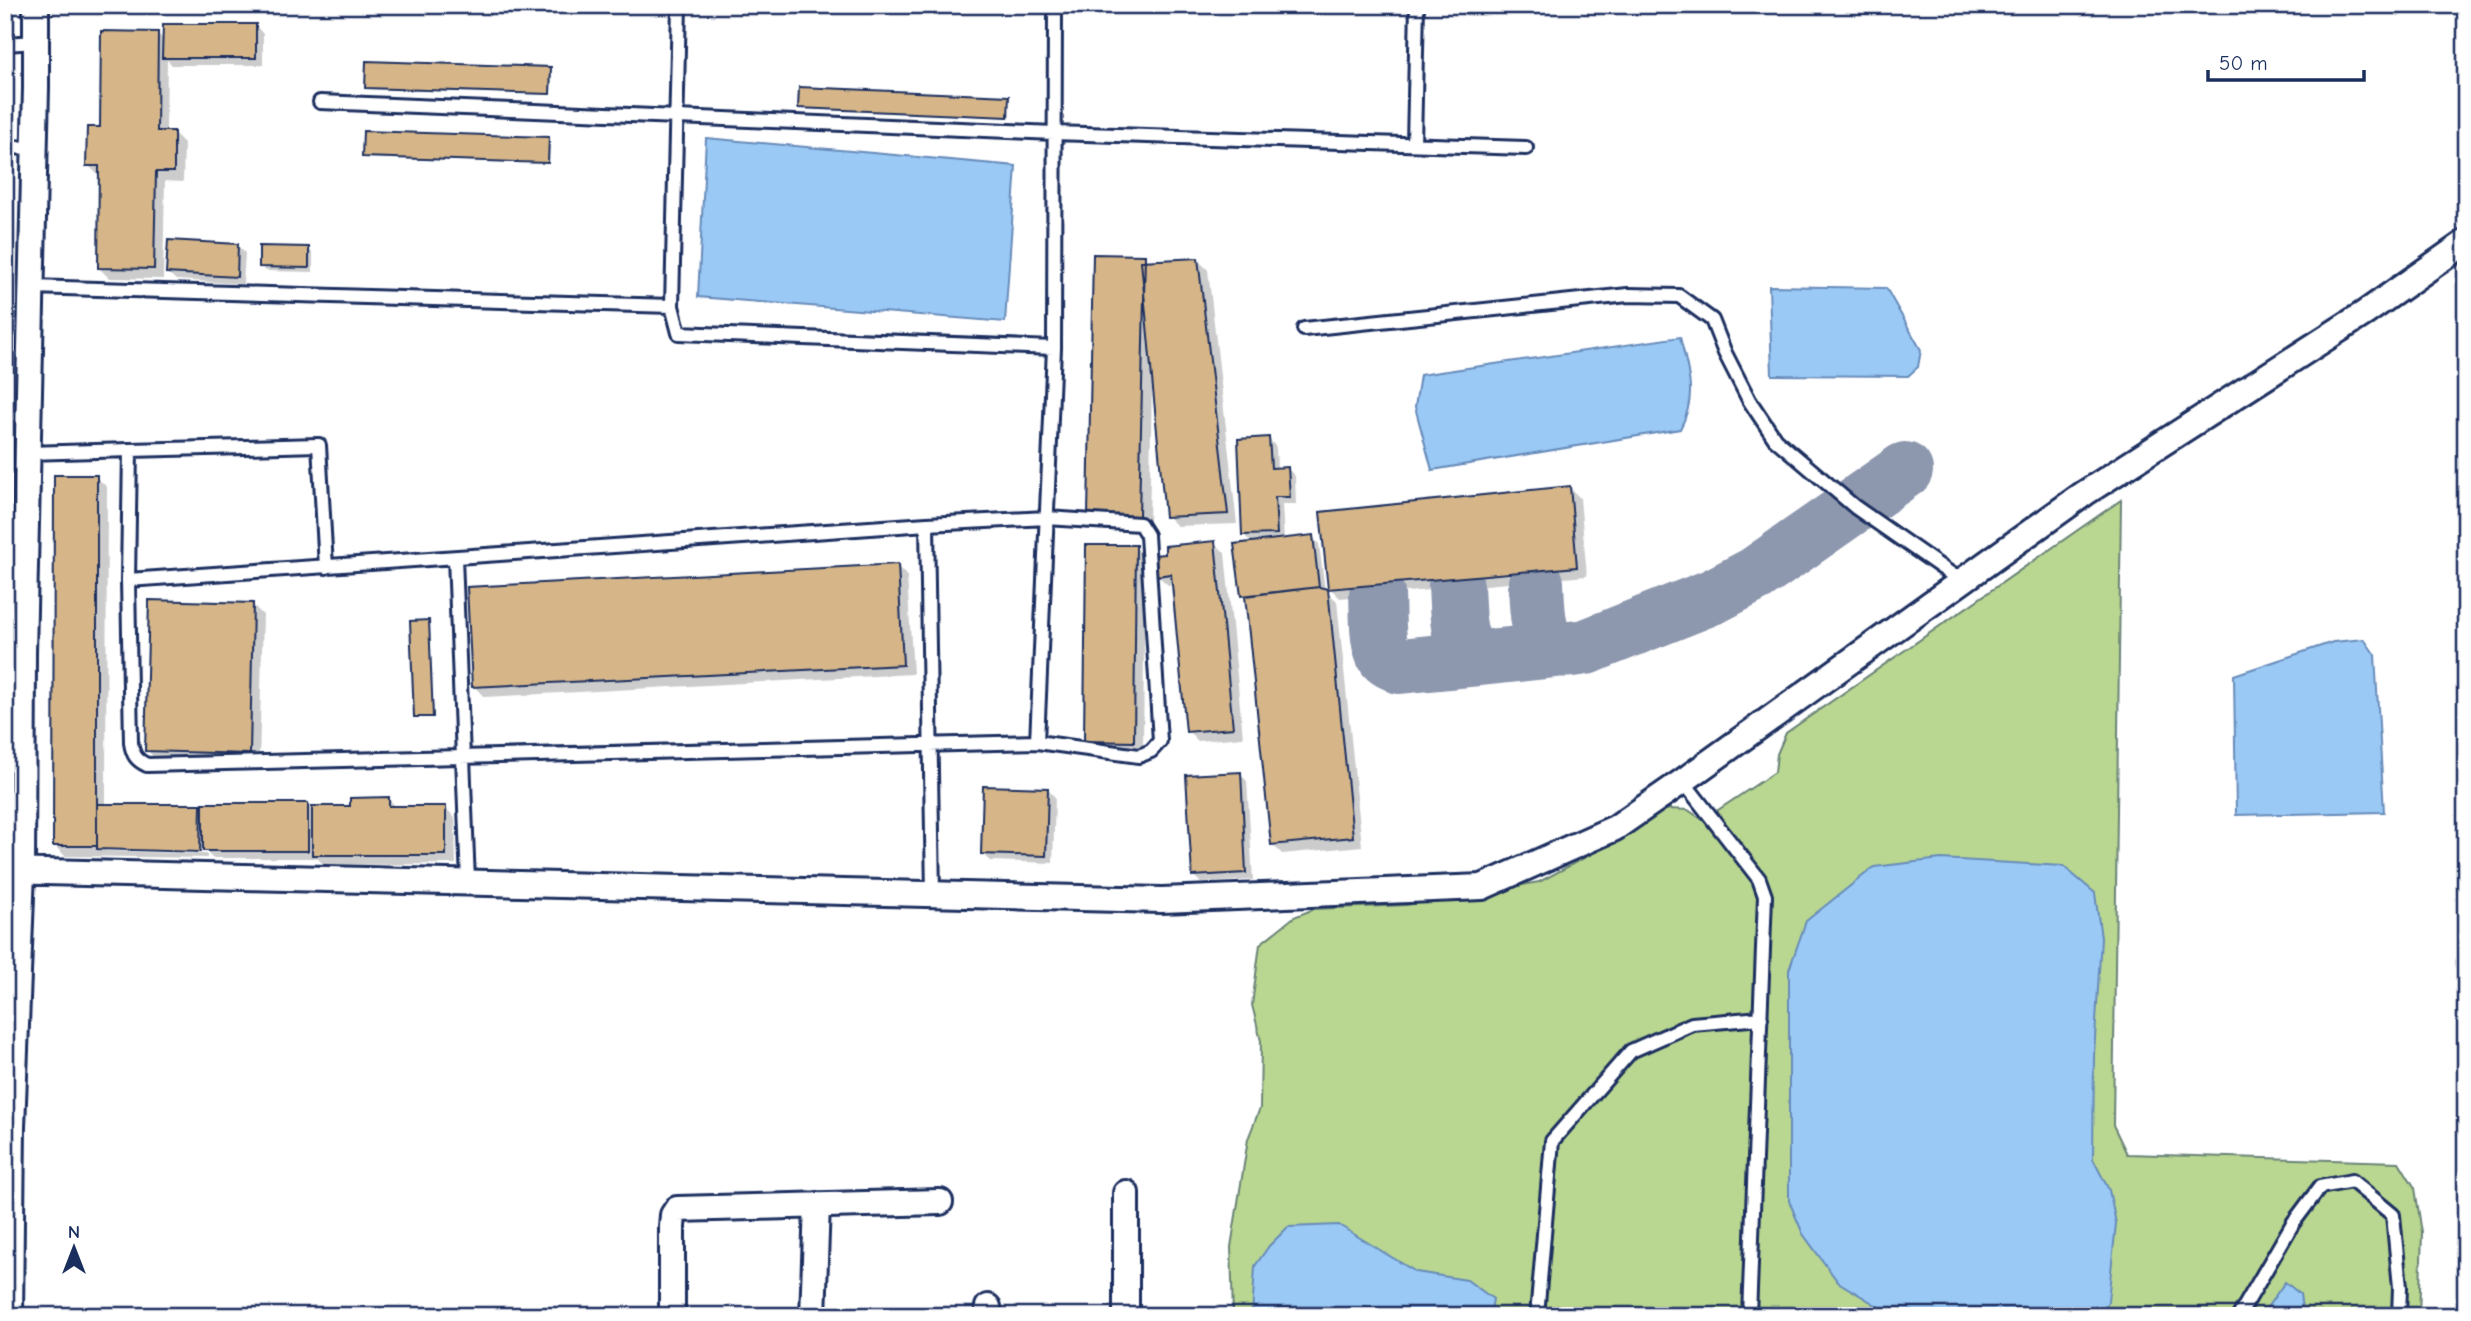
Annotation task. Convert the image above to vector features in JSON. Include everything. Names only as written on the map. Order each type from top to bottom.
[{"type":"street","points":[[10,1316],[9,1127],[14,653],[28,453],[36,6]]},
{"type":"street","points":[[13,871],[1162,900],[1482,887],[1615,828],[2085,493],[2365,313],[2466,242]]},
{"type":"street","points":[[1126,1194],[1126,1316]]},
{"type":"street","points":[[671,1316],[672,1227],[673,1214],[677,1209],[940,1202]]},
{"type":"street","points":[[813,1316],[817,1205]]},
{"type":"lane","points":[[36,6],[44,5]]},
{"type":"lane","points":[[679,5],[672,306],[679,332],[1055,348]]},
{"type":"lane","points":[[1037,742],[1055,348],[1055,5]]},
{"type":"lane","points":[[1414,144],[1417,5]]},
{"type":"lane","points":[[5,44],[36,42]]},
{"type":"lane","points":[[320,102],[1054,133],[1526,148]]},
{"type":"lane","points":[[5,147],[33,148]]},
{"type":"lane","points":[[31,287],[672,306]]},
{"type":"lane","points":[[1304,329],[1628,295],[1679,296],[1712,320],[1749,400],[1774,439],[1855,507],[1961,581]]},
{"type":"lane","points":[[28,453],[320,445],[326,567]]},
{"type":"lane","points":[[128,580],[927,524],[1047,518],[1140,524],[1144,528],[1160,741],[1151,751],[1139,756],[1037,742],[147,765],[133,754],[131,743],[128,580],[130,450]]},
{"type":"lane","points":[[927,524],[933,894]]},
{"type":"lane","points":[[455,558],[468,882]]},
{"type":"lane","points":[[1683,782],[1763,887],[1765,895],[1749,1316]]},
{"type":"lane","points":[[1538,1316],[1552,1141],[1631,1051],[1692,1024],[1760,1018]]},
{"type":"lane","points":[[2239,1316],[2293,1223],[2320,1187],[2352,1181],[2393,1215],[2400,1287],[2399,1316]]},
{"type":"green space","points":[[2121,500],[2113,1125],[2127,1154],[2399,1162],[2415,1188],[2422,1233],[2419,1316],[1233,1316],[1231,1247],[1248,1139],[1260,1108],[1261,1041],[1252,1005],[1260,944],[1294,917],[1314,909],[1407,905],[1539,882],[1605,847],[1651,814],[1670,809],[1688,810],[1703,820],[1775,772],[1777,754],[1786,733]]},
{"type":"water","points":[[706,138],[1016,166],[1005,322],[698,297]]},
{"type":"water","points":[[1769,286],[1886,288],[1921,350],[1918,367],[1908,376],[1772,375]]},
{"type":"water","points":[[1680,337],[1690,394],[1680,429],[1432,470],[1415,407],[1420,375]]},
{"type":"water","points":[[2364,639],[2375,655],[2384,812],[2236,815],[2234,675],[2333,642]]},
{"type":"water","points":[[1941,859],[2063,866],[2095,893],[2101,938],[2094,1055],[2093,1159],[2109,1190],[2116,1223],[2108,1301],[2103,1316],[1894,1316],[1838,1282],[1803,1234],[1789,1201],[1789,970],[1806,921],[1874,867]]},
{"type":"water","points":[[1339,1225],[1416,1272],[1467,1280],[1493,1299],[1490,1316],[1252,1316],[1255,1266],[1269,1246],[1288,1227]]},
{"type":"water","points":[[2285,1282],[2300,1294],[2303,1316],[2261,1316]]},
{"type":"building","points":[[163,24],[256,24],[256,58],[162,58]]},
{"type":"building","points":[[101,31],[158,32],[157,131],[174,131],[174,172],[156,172],[154,269],[98,268],[99,166],[86,166],[87,127],[100,127]]},
{"type":"building","points":[[366,61],[551,67],[550,94],[365,88]]},
{"type":"building","points":[[799,87],[1009,96],[1008,117],[798,108]]},
{"type":"building","points":[[363,131],[549,137],[548,163],[362,157]]},
{"type":"building","points":[[168,240],[238,244],[237,277],[166,273]]},
{"type":"building","points":[[259,246],[309,247],[309,268],[259,267]]},
{"type":"building","points":[[1093,254],[1145,255],[1139,516],[1088,515]]},
{"type":"building","points":[[1198,258],[1228,514],[1165,517],[1141,261]]},
{"type":"building","points":[[1269,437],[1271,468],[1288,467],[1290,497],[1275,497],[1277,534],[1242,535],[1238,439]]},
{"type":"building","points":[[54,475],[97,475],[97,846],[53,846]]},
{"type":"building","points":[[1570,486],[1577,567],[1328,589],[1320,512]]},
{"type":"building","points":[[1313,535],[1319,587],[1241,596],[1234,544]]},
{"type":"building","points":[[1215,541],[1233,728],[1186,732],[1171,574],[1156,576],[1154,555],[1165,554],[1165,546]]},
{"type":"building","points":[[1086,545],[1136,545],[1134,742],[1084,741]]},
{"type":"building","points":[[898,564],[903,665],[472,687],[467,587]]},
{"type":"building","points":[[1319,587],[1328,589],[1353,837],[1271,845],[1245,596]]},
{"type":"building","points":[[149,600],[253,603],[250,754],[145,751]]},
{"type":"building","points":[[429,620],[433,717],[414,717],[410,621]]},
{"type":"building","points":[[1241,772],[1246,873],[1192,876],[1186,775]]},
{"type":"building","points":[[983,786],[1048,788],[1046,856],[981,854]]},
{"type":"building","points":[[389,797],[389,806],[446,806],[446,855],[312,855],[312,806],[350,806],[350,798]]},
{"type":"building","points":[[203,803],[308,803],[308,851],[203,851]]},
{"type":"building","points":[[97,804],[201,804],[200,852],[97,849]]},
{"type":"taxiway","points":[[1536,583],[1538,618],[1547,643],[1560,649],[1586,647],[1714,596],[1756,574],[1905,470]]},
{"type":"taxiway","points":[[1456,586],[1462,637],[1466,645],[1480,658],[1565,649]]},
{"type":"taxiway","points":[[1377,594],[1380,645],[1385,657],[1390,661],[1400,666],[1480,658]]}]
